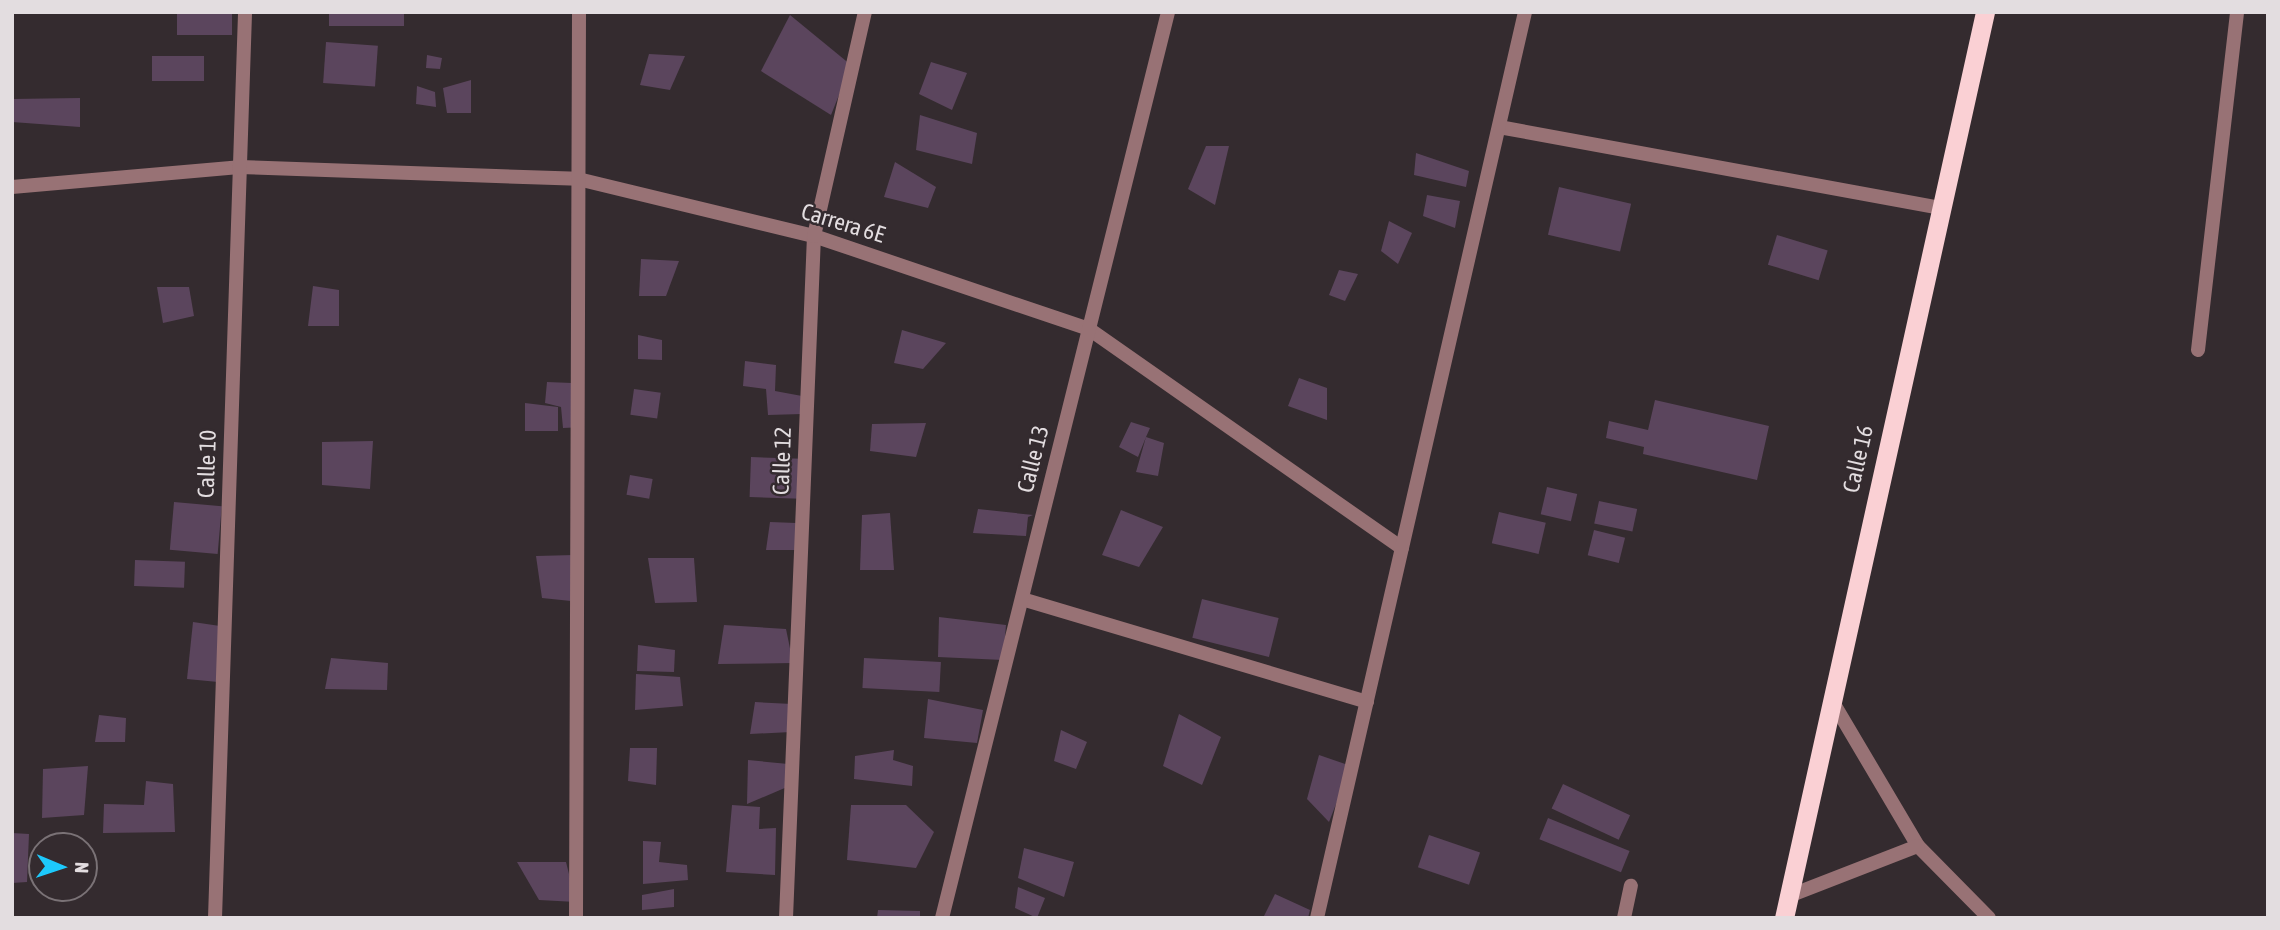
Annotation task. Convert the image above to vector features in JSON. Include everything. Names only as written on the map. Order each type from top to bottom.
[{"type":"highway","name":"Calle 16","points":[[1784,918],[1830,696],[1985,12]]},
{"type":"street","name":"Calle 10","points":[[215,918],[244,12]]},
{"type":"street","points":[[576,918],[579,12]]},
{"type":"street","name":"Calle 12","points":[[786,918],[814,236],[865,12]]},
{"type":"street","name":"Calle 13","points":[[942,918],[1168,12]]},
{"type":"street","points":[[1317,918],[1525,12]]},
{"type":"street","points":[[2199,350],[2237,12]]},
{"type":"street","points":[[1499,127],[1939,208]]},
{"type":"street","name":"Carrera 6E","points":[[12,187],[239,167],[578,179],[814,236],[1089,329],[1402,548]]},
{"type":"street","points":[[1022,599],[1367,702]]},
{"type":"street","points":[[1830,696],[1918,846],[1989,918]]},
{"type":"street","points":[[1789,896],[1918,846]]},
{"type":"street","points":[[1624,918],[1631,886]]},
{"type":"building","points":[[177,12],[232,12],[232,35],[177,35]]},
{"type":"building","points":[[329,12],[404,12],[404,26],[329,26]]},
{"type":"building","points":[[790,15],[851,65],[831,115],[761,71]]},
{"type":"building","points":[[326,42],[378,46],[375,87],[323,83]]},
{"type":"building","points":[[649,54],[685,56],[670,90],[640,85]]},
{"type":"building","points":[[427,55],[442,58],[440,69],[426,68]]},
{"type":"building","points":[[152,56],[204,56],[204,81],[152,81]]},
{"type":"building","points":[[931,62],[967,73],[952,110],[919,94]]},
{"type":"building","points":[[471,80],[471,113],[447,113],[443,88]]},
{"type":"building","points":[[417,86],[435,92],[436,107],[416,104]]},
{"type":"building","points":[[80,98],[80,127],[12,122],[12,99]]},
{"type":"building","points":[[920,115],[977,133],[972,164],[916,150]]},
{"type":"building","points":[[1206,146],[1229,146],[1215,205],[1188,189]]},
{"type":"building","points":[[1416,153],[1469,171],[1466,187],[1414,175]]},
{"type":"building","points":[[895,162],[936,187],[928,208],[884,197]]},
{"type":"building","points":[[1559,187],[1631,204],[1620,251],[1548,235]]},
{"type":"building","points":[[1427,195],[1460,201],[1455,228],[1423,216]]},
{"type":"building","points":[[1389,221],[1412,233],[1398,264],[1381,251]]},
{"type":"building","points":[[1777,235],[1828,250],[1819,280],[1768,265]]},
{"type":"building","points":[[641,259],[679,261],[666,296],[639,296]]},
{"type":"building","points":[[1339,270],[1358,274],[1345,301],[1329,295]]},
{"type":"building","points":[[313,286],[339,290],[339,326],[308,326]]},
{"type":"building","points":[[157,287],[189,287],[194,316],[163,323]]},
{"type":"building","points":[[902,330],[946,343],[923,369],[894,363]]},
{"type":"building","points":[[638,335],[662,340],[662,360],[638,359]]},
{"type":"building","points":[[745,361],[776,365],[775,391],[802,396],[802,414],[768,415],[766,389],[743,386]]},
{"type":"building","points":[[1299,378],[1327,388],[1327,420],[1288,406]]},
{"type":"building","points":[[547,382],[572,383],[584,427],[563,428],[561,407],[545,403]]},
{"type":"building","points":[[634,389],[661,393],[657,419],[630,415]]},
{"type":"building","points":[[1655,400],[1769,426],[1757,480],[1643,454],[1644,447],[1606,438],[1609,421],[1648,430]]},
{"type":"building","points":[[525,403],[558,407],[558,431],[525,431]]},
{"type":"building","points":[[1131,422],[1150,428],[1138,457],[1119,447]]},
{"type":"building","points":[[926,423],[916,457],[870,451],[872,424]]},
{"type":"building","points":[[1146,437],[1164,443],[1158,476],[1136,472]]},
{"type":"building","points":[[373,441],[370,489],[322,485],[322,442]]},
{"type":"building","points":[[751,457],[802,459],[801,499],[750,497]]},
{"type":"building","points":[[630,475],[653,479],[649,499],[627,495]]},
{"type":"building","points":[[1547,487],[1577,494],[1571,521],[1541,514]]},
{"type":"building","points":[[1599,501],[1637,509],[1632,532],[1594,523]]},
{"type":"building","points":[[174,502],[222,506],[218,554],[170,550]]},
{"type":"building","points":[[978,509],[1033,515],[1028,517],[1026,536],[973,533]]},
{"type":"building","points":[[1121,510],[1163,527],[1139,567],[1102,555]]},
{"type":"building","points":[[1499,512],[1546,523],[1539,554],[1492,543]]},
{"type":"building","points":[[890,513],[894,570],[860,570],[862,515]]},
{"type":"building","points":[[770,522],[796,523],[796,550],[766,550]]},
{"type":"building","points":[[1594,530],[1625,538],[1619,563],[1588,555]]},
{"type":"building","points":[[574,555],[571,601],[542,598],[536,556]]},
{"type":"building","points":[[648,558],[694,558],[697,602],[655,603]]},
{"type":"building","points":[[135,560],[185,562],[184,588],[134,586]]},
{"type":"building","points":[[1202,599],[1279,618],[1269,657],[1192,638]]},
{"type":"building","points":[[939,617],[1006,625],[1003,660],[938,657]]},
{"type":"building","points":[[193,622],[220,626],[218,682],[187,679]]},
{"type":"building","points":[[724,625],[786,629],[793,663],[718,664]]},
{"type":"building","points":[[638,645],[675,650],[674,672],[637,671]]},
{"type":"building","points":[[331,658],[388,663],[387,690],[325,689]]},
{"type":"building","points":[[864,658],[941,662],[939,692],[862,688]]},
{"type":"building","points":[[636,674],[680,677],[683,706],[635,710]]},
{"type":"building","points":[[928,699],[983,710],[977,743],[924,738]]},
{"type":"building","points":[[755,702],[792,704],[791,732],[750,734]]},
{"type":"building","points":[[1179,714],[1221,737],[1202,785],[1163,766]]},
{"type":"building","points":[[99,715],[126,718],[125,742],[95,742]]},
{"type":"building","points":[[1061,730],[1087,742],[1076,769],[1054,761]]},
{"type":"building","points":[[630,748],[657,748],[656,785],[628,781]]},
{"type":"building","points":[[894,750],[893,760],[913,766],[912,786],[854,779],[855,756]]},
{"type":"building","points":[[1319,755],[1351,766],[1329,822],[1307,799]]},
{"type":"building","points":[[748,760],[788,764],[787,787],[747,804]]},
{"type":"building","points":[[88,766],[84,815],[42,818],[43,769]]},
{"type":"building","points":[[146,781],[173,784],[175,832],[103,833],[104,804],[144,805]]},
{"type":"building","points":[[1563,784],[1630,815],[1619,840],[1552,808]]},
{"type":"building","points":[[732,805],[760,807],[759,829],[776,828],[775,875],[726,872]]},
{"type":"building","points":[[851,805],[906,805],[934,832],[916,868],[847,860]]},
{"type":"building","points":[[1548,818],[1630,851],[1621,872],[1539,839]]},
{"type":"building","points":[[12,833],[28,834],[27,882],[12,883]]},
{"type":"building","points":[[1429,835],[1480,853],[1469,885],[1418,867]]},
{"type":"building","points":[[643,841],[661,842],[659,862],[687,865],[688,880],[643,884]]},
{"type":"building","points":[[1024,848],[1074,862],[1064,897],[1018,878]]},
{"type":"building","points":[[517,862],[566,862],[576,902],[539,900]]},
{"type":"building","points":[[1018,887],[1045,898],[1037,918],[1015,908]]},
{"type":"building","points":[[674,889],[674,907],[642,910],[642,895]]},
{"type":"building","points":[[1275,894],[1310,910],[1308,918],[1263,918]]},
{"type":"building","points":[[878,910],[920,911],[920,918],[877,918]]}]
